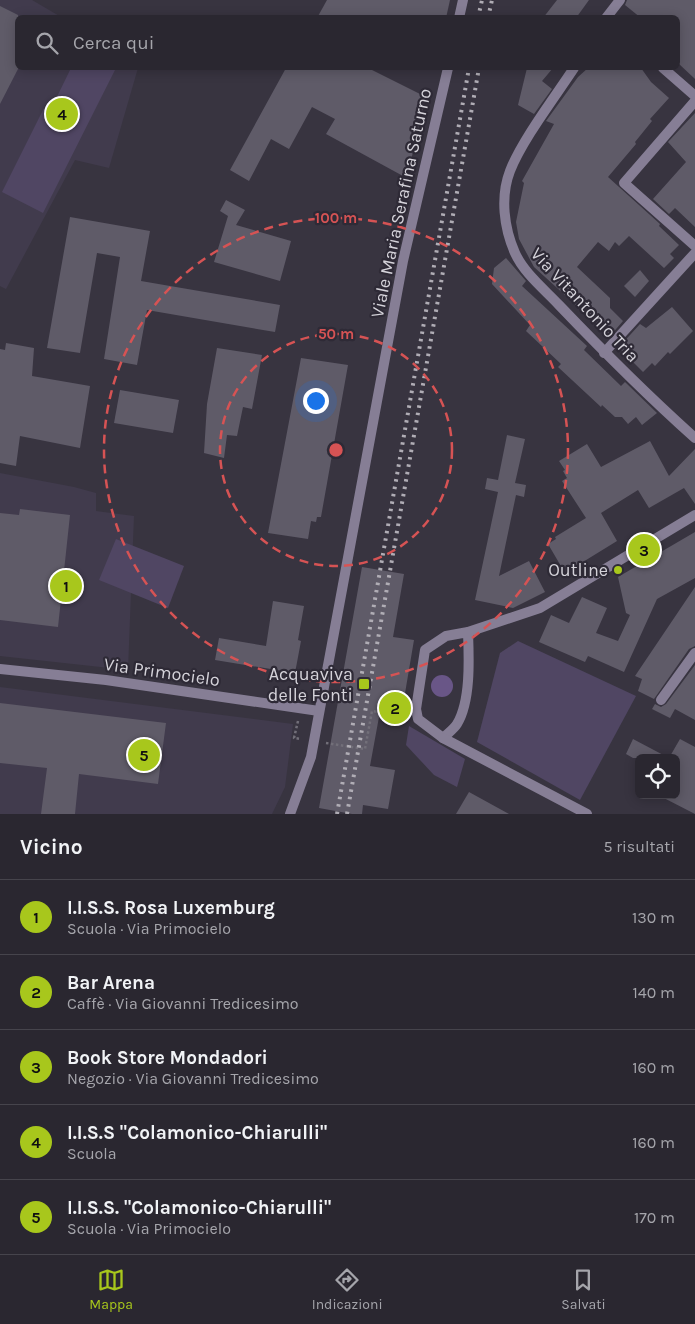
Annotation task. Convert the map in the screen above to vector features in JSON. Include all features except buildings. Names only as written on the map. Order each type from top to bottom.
[{"type":"street","points":[[460,15],[463,0]]},
{"type":"street","points":[[608,15],[620,0]]},
{"type":"street","name":"Viale Maria Serafina Saturno","points":[[290,814],[311,757],[403,261],[448,70]]},
{"type":"street","name":"Via Vitantonio Tria","points":[[573,70],[510,171],[505,192],[504,216],[516,255],[529,273],[604,353],[695,437]]},
{"type":"street","points":[[665,70],[695,96]]},
{"type":"street","points":[[695,101],[624,183],[695,246]]},
{"type":"street","points":[[604,353],[695,253]]},
{"type":"street","points":[[587,814],[443,738],[418,719],[416,709],[426,650],[446,636],[468,632],[540,608],[695,515]]},
{"type":"street","points":[[443,738],[457,725],[462,709],[468,675],[468,632]]},
{"type":"street","points":[[660,700],[695,654]]},
{"type":"street","name":"Via Primocielo","points":[[0,669],[106,680],[319,711]]},
{"type":"path","points":[[321,742],[365,749],[372,711],[418,719]]},
{"type":"path","points":[[298,720],[294,738],[303,740]]},
{"type":"shaded area","points":[[0,0],[32,0],[58,15],[15,15],[15,70],[137,70],[109,168],[75,160],[6,289],[0,286]]},
{"type":"shaded area","points":[[70,70],[115,70],[43,213],[2,192],[44,108],[50,111]]},
{"type":"shaded area","points":[[0,473],[96,493],[96,511],[134,516],[128,670],[0,656]]},
{"type":"shaded area","points":[[116,539],[184,566],[168,608],[99,580]]},
{"type":"shaded area","points":[[518,641],[636,696],[580,800],[477,742],[500,653]]},
{"type":"shaded area","points":[[442,675],[452,682],[453,686],[446,696],[442,697],[432,690],[431,686],[438,676]]},
{"type":"shaded area","points":[[0,687],[293,724],[285,787],[272,814],[0,814]]},
{"type":"shaded area","points":[[409,726],[465,759],[457,787],[434,775],[406,745]]},
{"type":"railway","points":[[479,15],[482,0]]},
{"type":"railway","points":[[489,15],[492,0]]},
{"type":"railway","points":[[337,814],[469,70]]},
{"type":"railway","points":[[347,814],[479,70]]},
{"type":"place","name":"I.I.S.S \"Colamonico-Chiarulli\"","points":[[62,114]]},
{"type":"place","name":"Book Store Mondadori","points":[[644,550]]},
{"type":"place","name":"Outline","points":[[618,570]]},
{"type":"place","name":"I.I.S.S. Rosa Luxemburg","points":[[66,586]]},
{"type":"place","name":"Acquaviva delle Fonti","points":[[364,684]]},
{"type":"place","name":"Bar Arena","points":[[395,708]]},
{"type":"place","name":"I.I.S.S. \"Colamonico-Chiarulli\"","points":[[144,755]]}]
